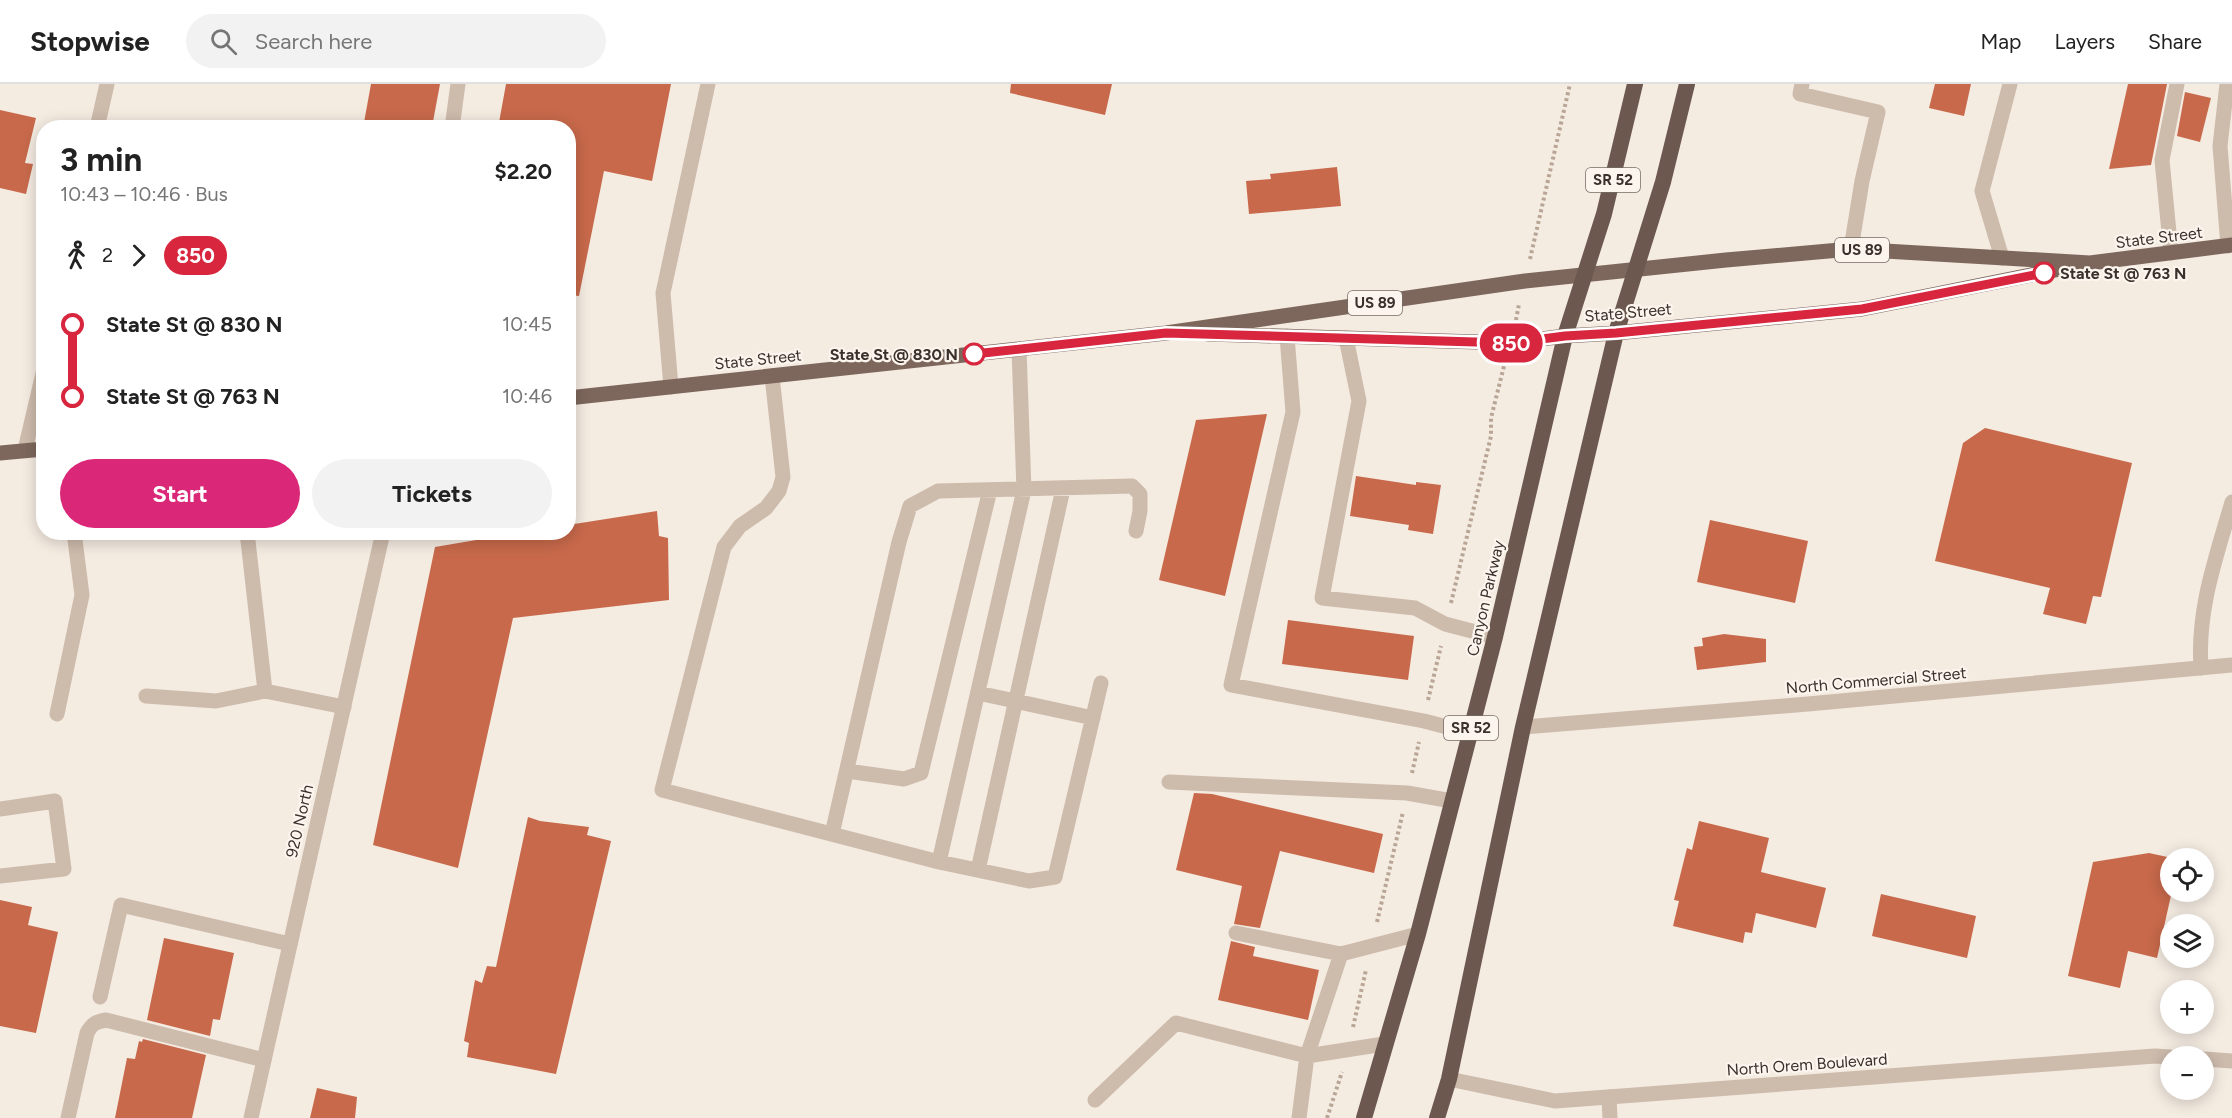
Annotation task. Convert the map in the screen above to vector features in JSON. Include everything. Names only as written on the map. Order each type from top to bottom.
[{"type":"highway","name":"Canyon Parkway","points":[[1364,1118],[1418,934],[1495,637],[1565,336],[1607,204],[1635,84]]},
{"type":"highway","name":"SR 52","points":[[1437,1118],[1449,1079],[1523,727],[1616,333],[1663,182],[1687,84]]},
{"type":"main road","name":"State Street","points":[[1166,333],[1510,343],[1862,309],[2090,263],[2230,246]]},
{"type":"main road","name":"State Street","points":[[576,397],[1166,333],[1525,281],[1851,249],[2090,263]]},
{"type":"main road","points":[[0,453],[36,449]]},
{"type":"street","points":[[99,120],[107,84]]},
{"type":"street","points":[[453,120],[458,84]]},
{"type":"street","points":[[671,387],[663,293],[708,84]]},
{"type":"street","points":[[1802,84],[1800,94],[1878,112],[1862,180],[1851,249]]},
{"type":"street","points":[[2001,258],[1982,191],[2010,84]]},
{"type":"street","points":[[2171,253],[2162,160],[2177,84]]},
{"type":"street","points":[[2227,84],[2220,146],[2230,246]]},
{"type":"street","points":[[1287,336],[1293,412],[1231,686],[1424,721],[1470,733]]},
{"type":"street","points":[[1346,338],[1359,402],[1322,598],[1415,608],[1446,624],[1495,637]]},
{"type":"street","points":[[939,862],[1024,490],[1019,349]]},
{"type":"street","points":[[772,376],[783,477],[779,491],[766,508],[740,526],[724,547],[662,790],[939,862],[1029,881],[1055,877],[1101,683]]},
{"type":"street","points":[[25,450],[36,403]]},
{"type":"street","points":[[832,834],[899,542],[910,506],[938,491],[1132,486],[1140,494],[1136,531]]},
{"type":"street","points":[[978,870],[1063,489]]},
{"type":"street","points":[[847,771],[904,779],[921,773],[990,490]]},
{"type":"street","points":[[2200,668],[2199,643],[2209,578],[2232,502]]},
{"type":"street","points":[[57,714],[82,595],[75,540]]},
{"type":"street","points":[[248,540],[265,691]]},
{"type":"street","name":"920 North","points":[[251,1118],[381,540]]},
{"type":"street","name":"North Commercial Street","points":[[1523,727],[1808,704],[2232,665]]},
{"type":"street","points":[[146,696],[216,701],[265,691],[344,707]]},
{"type":"street","points":[[978,693],[1092,718]]},
{"type":"street","points":[[1169,782],[1407,793],[1452,801]]},
{"type":"street","points":[[0,809],[55,801],[64,869],[0,876]]},
{"type":"street","points":[[100,997],[121,905],[290,944]]},
{"type":"street","points":[[1236,933],[1341,954],[1418,934]]},
{"type":"street","points":[[1299,1118],[1307,1056],[1341,954]]},
{"type":"street","points":[[68,1118],[87,1033],[93,1024],[106,1020],[264,1060]]},
{"type":"street","points":[[1095,1100],[1176,1023],[1307,1056],[1384,1044]]},
{"type":"street","name":"North Orem Boulevard","points":[[1449,1079],[1555,1101],[2160,1056]]},
{"type":"street","points":[[2214,1060],[2232,1061]]},
{"type":"street","points":[[1609,1097],[1610,1118]]},
{"type":"path","points":[[1537,227],[1570,84]]},
{"type":"path","points":[[1327,1118],[1348,1050],[1491,436],[1491,417]]},
{"type":"building","points":[[371,84],[440,84],[433,120],[364,120]]},
{"type":"building","points":[[506,84],[671,84],[652,181],[604,171],[579,296],[576,296],[576,120],[499,120]]},
{"type":"building","points":[[1011,84],[1112,84],[1105,115],[1010,93]]},
{"type":"building","points":[[1935,84],[1971,84],[1964,116],[1929,108]]},
{"type":"building","points":[[2128,84],[2167,84],[2151,165],[2109,169]]},
{"type":"building","points":[[2185,92],[2211,98],[2200,142],[2177,136]]},
{"type":"building","points":[[0,110],[36,118],[25,163],[33,164],[26,194],[0,188]]},
{"type":"building","points":[[1337,167],[1341,206],[1249,214],[1246,181],[1271,179],[1270,174]]},
{"type":"building","points":[[1267,414],[1225,596],[1159,580],[1196,420]]},
{"type":"building","points":[[1985,428],[2132,463],[2101,597],[2093,596],[2086,624],[2043,614],[2050,588],[1935,561],[1963,443]]},
{"type":"building","points":[[1356,476],[1416,485],[1416,482],[1441,485],[1433,534],[1408,530],[1409,525],[1350,516]]},
{"type":"building","points":[[657,511],[659,536],[668,538],[669,600],[513,618],[458,868],[373,845],[435,547],[476,540],[576,540],[576,524]]},
{"type":"building","points":[[1710,520],[1808,541],[1795,603],[1697,582]]},
{"type":"building","points":[[1288,620],[1414,636],[1408,680],[1282,664]]},
{"type":"building","points":[[1724,634],[1766,639],[1766,662],[1697,670],[1694,647],[1703,646],[1702,638]]},
{"type":"building","points":[[1194,793],[1212,794],[1383,834],[1374,873],[1280,851],[1260,928],[1234,924],[1242,886],[1176,870]]},
{"type":"building","points":[[528,817],[540,821],[589,827],[587,835],[611,841],[556,1074],[467,1057],[469,1043],[464,1041],[475,980],[482,983],[487,966],[496,967]]},
{"type":"building","points":[[1699,821],[1769,838],[1761,872],[1826,888],[1816,928],[1756,913],[1752,933],[1745,932],[1743,943],[1673,926],[1679,901],[1674,900],[1687,848],[1692,850]]},
{"type":"building","points":[[2149,853],[2160,855],[2160,902],[2170,902],[2167,914],[2160,914],[2160,945],[2157,958],[2128,951],[2120,988],[2068,976],[2093,862]]},
{"type":"building","points":[[1881,894],[1976,916],[1967,958],[1872,936]]},
{"type":"building","points":[[0,900],[32,907],[28,925],[58,932],[36,1033],[0,1026]]},
{"type":"building","points":[[164,938],[234,953],[220,1020],[213,1019],[210,1036],[147,1020]]},
{"type":"building","points":[[1231,941],[1255,947],[1253,956],[1319,970],[1308,1020],[1218,1000]]},
{"type":"building","points":[[143,1039],[206,1055],[192,1118],[115,1118],[127,1058],[135,1059],[139,1041],[142,1042]]},
{"type":"building","points":[[317,1088],[357,1097],[355,1118],[310,1118]]},
{"type":"bus line","name":"850","points":[[974,354],[1166,333],[1510,343],[1862,309],[2044,273]]},
{"type":"place","name":"State St @ 763 N","points":[[2044,273]]},
{"type":"place","name":"State St @ 830 N","points":[[974,354]]}]
